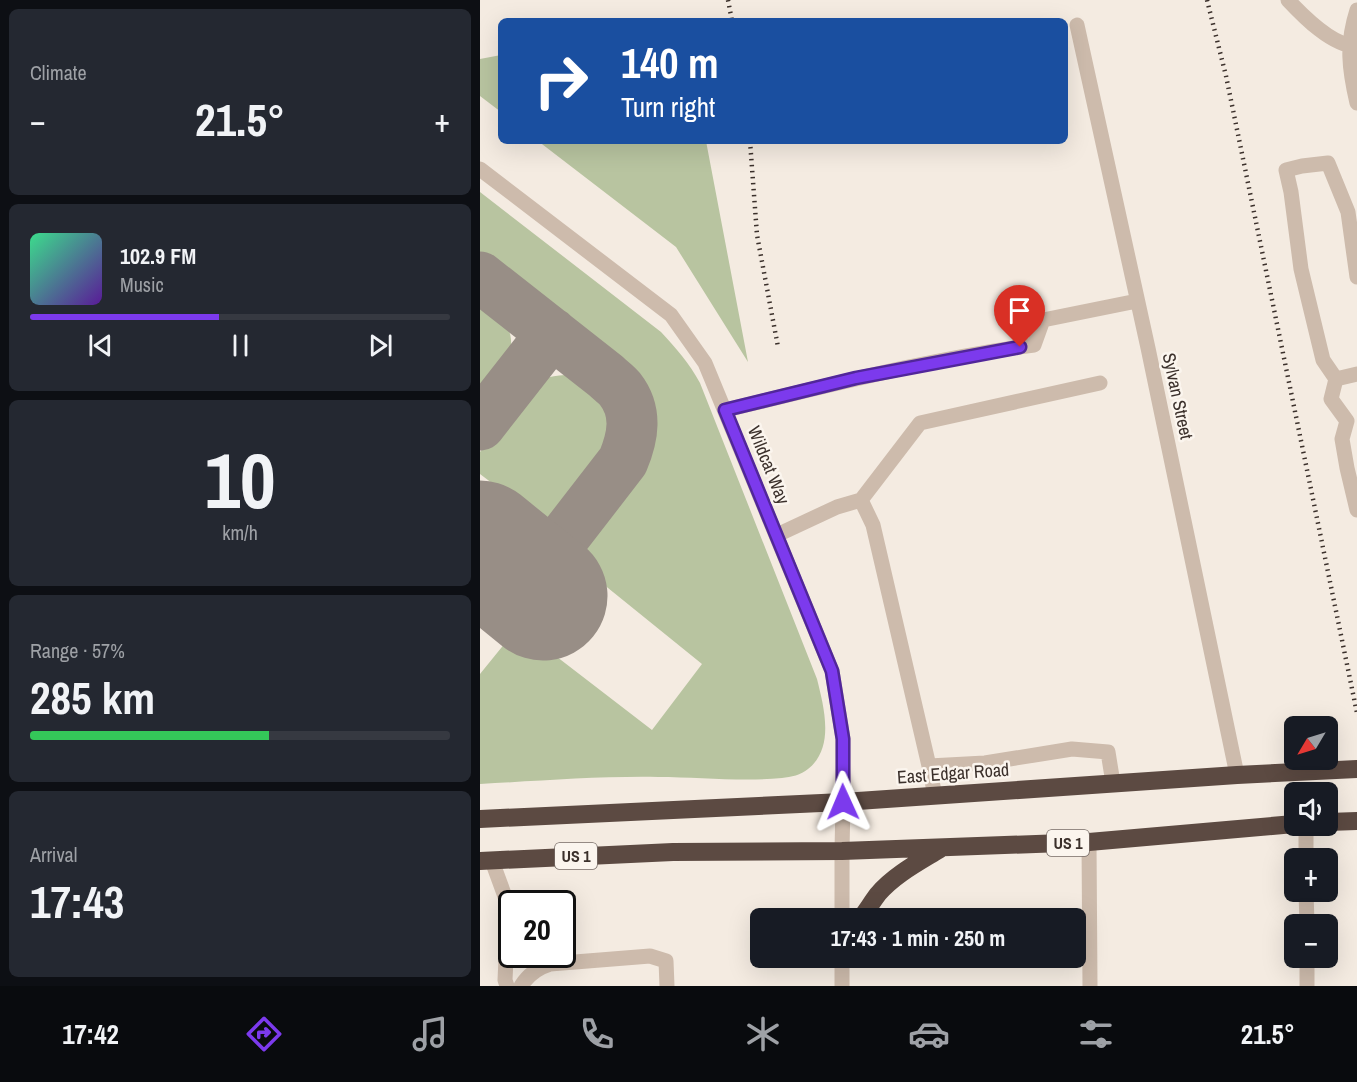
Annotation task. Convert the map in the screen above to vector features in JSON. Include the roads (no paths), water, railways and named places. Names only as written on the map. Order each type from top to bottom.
[{"type":"highway","name":"East Edgar Road","points":[[480,819],[843,802],[1357,769]]},
{"type":"highway","points":[[1338,822],[1357,821]]},
{"type":"highway","name":"US 1","points":[[486,861],[673,852],[940,848],[1089,842],[1284,825]]},
{"type":"highway","points":[[868,908],[885,887],[908,868],[940,848]]},
{"type":"street","points":[[1288,0],[1327,35],[1353,46]]},
{"type":"street","points":[[1357,10],[1350,35],[1353,46],[1349,58],[1357,103]]},
{"type":"street","name":"Sylvan Street","points":[[1077,25],[1237,775]]},
{"type":"street","points":[[1357,277],[1348,212],[1328,163],[1286,170],[1301,269],[1323,360],[1336,378],[1331,399],[1352,420],[1342,439],[1357,510]]},
{"type":"street","name":"Wildcat Way","points":[[480,169],[671,315],[705,363],[832,671],[843,739],[842,908]]},
{"type":"street","points":[[725,410],[856,378],[1007,348],[1034,345],[1042,320],[1137,301]]},
{"type":"street","points":[[1336,378],[1357,374]]},
{"type":"street","points":[[777,535],[837,507],[861,500],[920,423],[1100,383]]},
{"type":"street","points":[[861,500],[873,525],[935,795]]},
{"type":"street","points":[[929,766],[985,763],[1072,749],[1108,752],[1113,783]]},
{"type":"street","points":[[1089,842],[1090,986]]},
{"type":"street","points":[[486,861],[507,902],[505,980],[507,986]]},
{"type":"street","points":[[522,986],[538,968],[550,964],[650,956],[666,961],[667,986]]},
{"type":"street","points":[[842,968],[842,986]]},
{"type":"street","points":[[1307,968],[1307,986]]},
{"type":"railway","points":[[728,0],[731,18]]},
{"type":"railway","points":[[1207,0],[1226,76],[1357,713]]},
{"type":"railway","points":[[750,144],[757,235],[778,347]]}]
